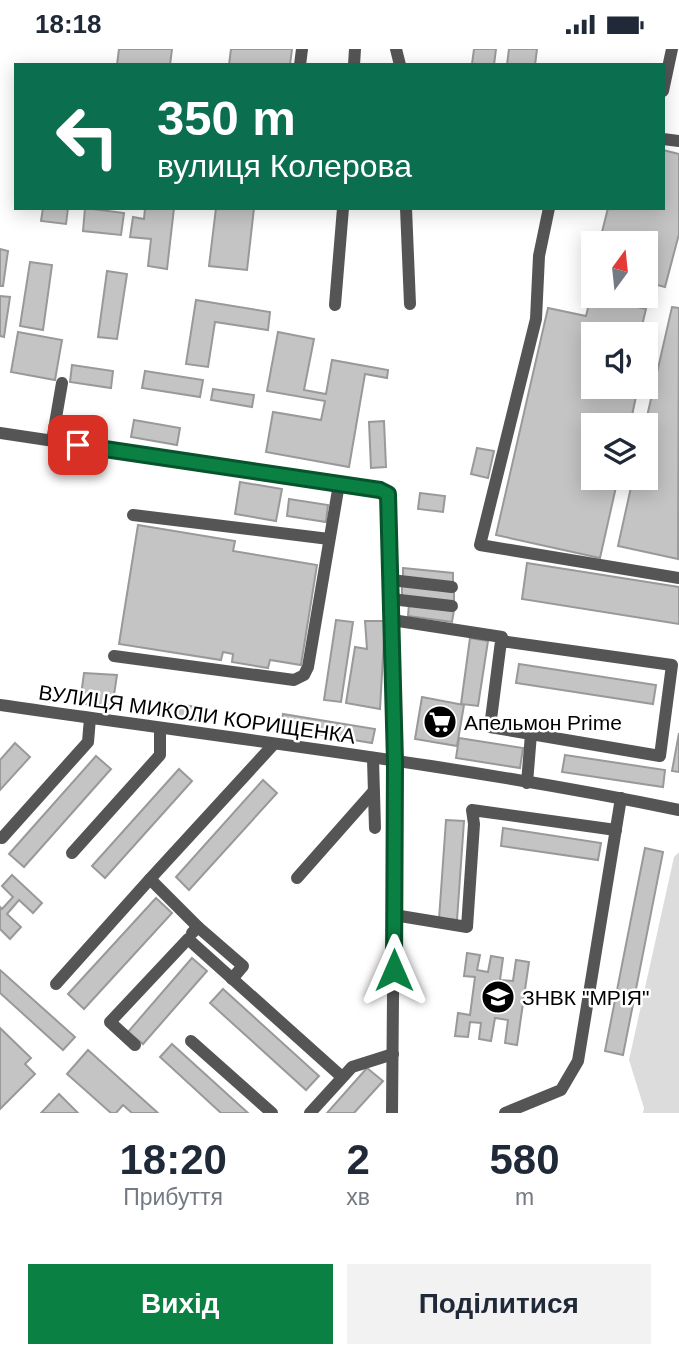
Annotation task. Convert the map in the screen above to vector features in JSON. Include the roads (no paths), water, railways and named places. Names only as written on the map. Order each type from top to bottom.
[{"type":"street","points":[[665,82],[672,49]]},
{"type":"street","points":[[335,305],[342,210]]},
{"type":"street","points":[[406,210],[410,304]]},
{"type":"street","points":[[549,210],[539,256],[536,319],[480,545],[679,578]]},
{"type":"street","points":[[52,441],[62,383]]},
{"type":"street","points":[[0,433],[385,491],[388,494],[395,762],[393,1113]]},
{"type":"street","points":[[114,656],[294,680],[304,675],[308,667],[339,484]]},
{"type":"street","points":[[133,515],[329,539]]},
{"type":"street","points":[[391,580],[452,587]]},
{"type":"street","points":[[391,599],[452,606]]},
{"type":"street","points":[[392,620],[502,637],[501,641],[490,727],[660,756],[676,664],[501,641]]},
{"type":"street","name":"ВУЛИЦЯ МИКОЛИ КОРИЩЕНКА","points":[[0,705],[395,762],[679,810]]},
{"type":"street","points":[[2,838],[88,742],[90,718]]},
{"type":"street","points":[[72,853],[160,755],[160,728]]},
{"type":"street","points":[[527,783],[531,734]]},
{"type":"street","points":[[56,984],[273,745]]},
{"type":"street","points":[[373,759],[375,828]]},
{"type":"street","points":[[297,878],[373,792]]},
{"type":"street","points":[[505,1113],[561,1090],[578,1061],[621,799]]},
{"type":"street","points":[[394,915],[467,927],[474,824],[472,810],[616,830]]},
{"type":"street","points":[[150,879],[198,927],[243,966],[232,979]]},
{"type":"street","points":[[135,1045],[110,1022],[198,927]]},
{"type":"street","points":[[188,939],[342,1077]]},
{"type":"street","points":[[191,1041],[272,1113]]},
{"type":"street","points":[[310,1113],[352,1067],[393,1054]]},
{"type":"place","name":"Апельмон Prime","points":[[440,722]]},
{"type":"place","name":"ЗНВК \"МРІЯ\"","points":[[498,997]]}]
